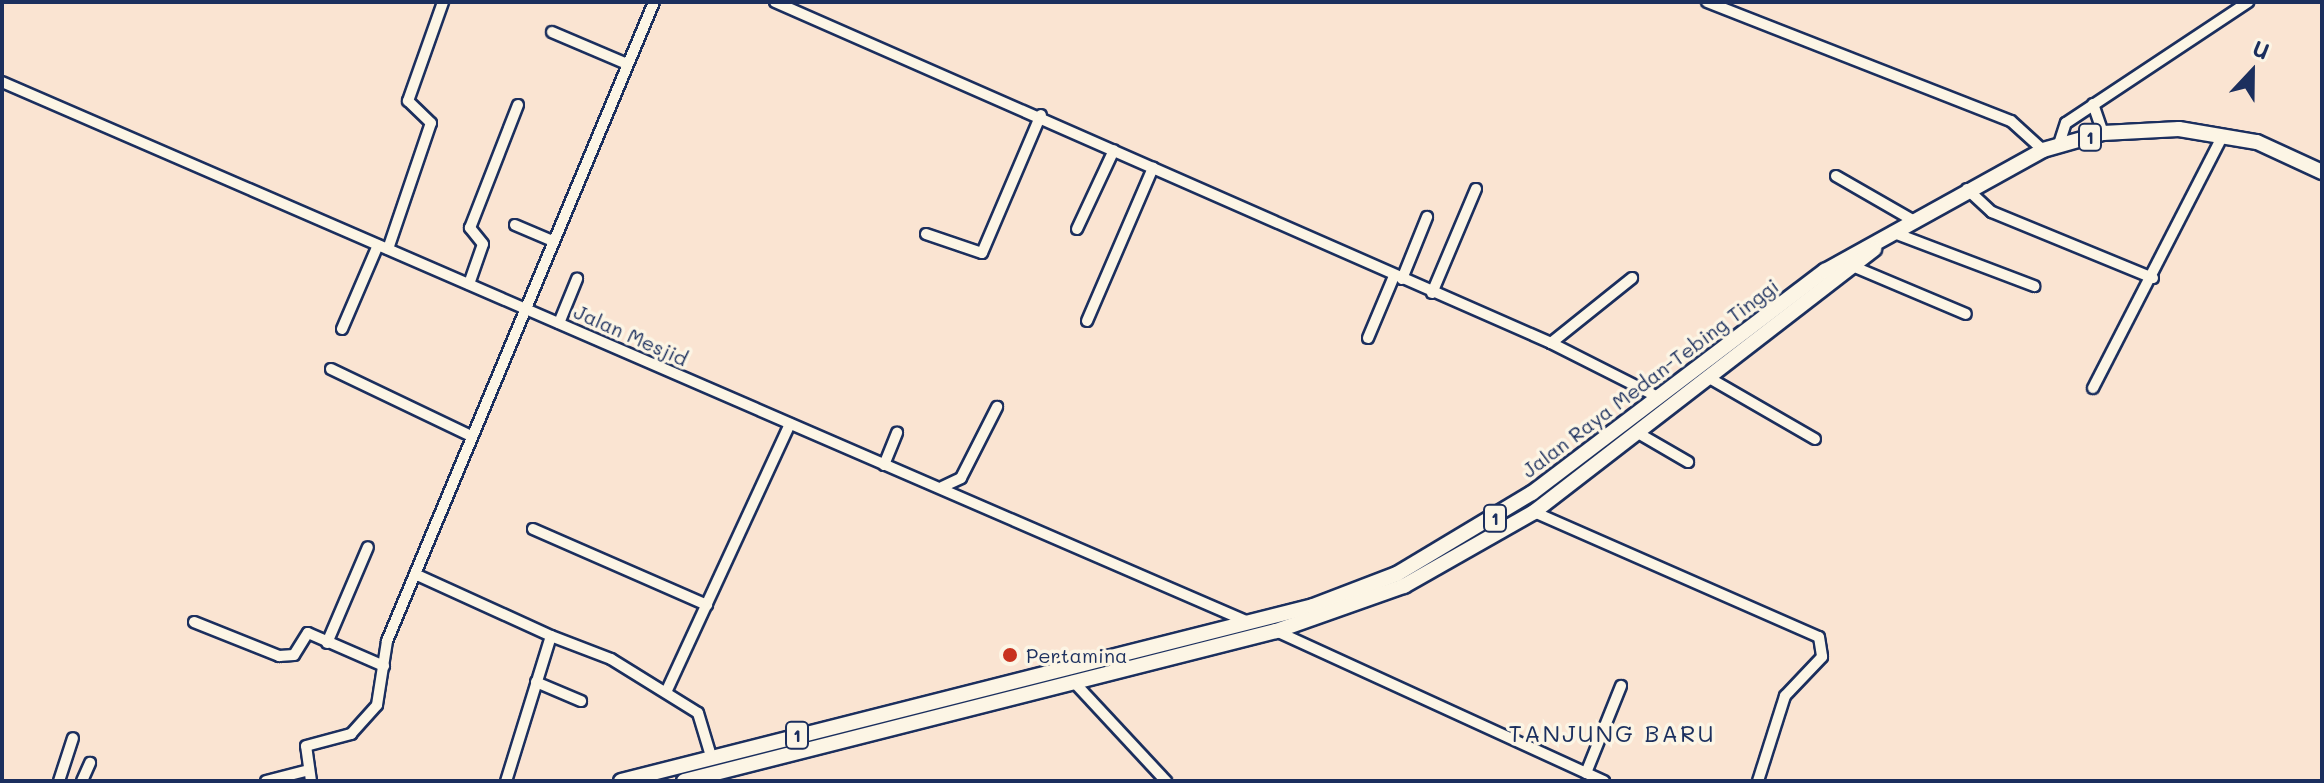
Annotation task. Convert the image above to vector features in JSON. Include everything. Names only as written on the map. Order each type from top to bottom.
[{"type":"highway","name":"Jalan Raya Medan-Tebing Tinggi","points":[[621,781],[658,776],[711,756],[1351,594],[1430,556],[1532,493],[1825,271],[1897,234],[1967,189],[2059,144],[2103,133],[2223,135],[2278,149],[2322,172]]},
{"type":"highway","name":"Jalan Raya Medan-Tebing Tinggi","points":[[684,781],[1276,631],[1404,586],[1534,512],[1857,268],[1876,245]]},
{"type":"street","points":[[342,329],[383,247],[431,123],[408,101],[443,2]]},
{"type":"street","points":[[266,781],[310,776],[306,746],[351,734],[375,709],[384,666],[415,574],[469,435],[654,2]]},
{"type":"street","points":[[775,2],[1041,115],[1398,278],[1551,343],[1658,397]]},
{"type":"street","points":[[1707,2],[2011,121],[2043,150]]},
{"type":"street","points":[[2059,144],[2066,123],[2248,2]]},
{"type":"street","points":[[552,32],[627,64]]},
{"type":"street","name":"Jalan Mesjid","points":[[2,82],[1246,621]]},
{"type":"street","points":[[2093,104],[2103,133]]},
{"type":"street","points":[[469,284],[483,248],[470,228],[518,105]]},
{"type":"street","points":[[926,234],[982,253],[1041,115]]},
{"type":"street","points":[[2093,388],[2153,278],[2223,135]]},
{"type":"street","points":[[1077,229],[1114,150]]},
{"type":"street","points":[[1087,321],[1153,168]]},
{"type":"street","points":[[1836,176],[1916,222]]},
{"type":"street","points":[[1432,293],[1476,189]]},
{"type":"street","points":[[1967,189],[1992,212],[2153,278]]},
{"type":"street","points":[[1368,338],[1427,217]]},
{"type":"street","points":[[515,225],[551,240]]},
{"type":"street","points":[[1897,234],[2034,286]]},
{"type":"street","points":[[1857,268],[1966,314]]},
{"type":"street","points":[[1551,343],[1632,278]]},
{"type":"street","points":[[559,323],[577,279]]},
{"type":"street","points":[[331,369],[469,435]]},
{"type":"street","points":[[1711,379],[1815,439]]},
{"type":"street","points":[[942,487],[961,478],[997,407]]},
{"type":"street","points":[[667,690],[790,424]]},
{"type":"street","points":[[884,465],[897,433]]},
{"type":"street","points":[[1638,433],[1688,462]]},
{"type":"street","points":[[1534,512],[1819,637],[1822,657],[1785,696],[1758,781]]},
{"type":"street","points":[[533,529],[707,605]]},
{"type":"street","points":[[327,643],[368,547]]},
{"type":"street","points":[[415,574],[667,690],[698,713],[711,756]]},
{"type":"street","points":[[194,622],[287,658],[307,633],[384,666]]},
{"type":"street","points":[[1276,631],[1589,777],[1604,781]]},
{"type":"street","points":[[506,781],[551,636]]},
{"type":"street","points":[[1073,681],[1166,781]]},
{"type":"street","points":[[536,682],[581,701]]},
{"type":"street","points":[[1589,777],[1621,686]]},
{"type":"street","points":[[73,738],[61,776],[81,781],[90,763]]},
{"type":"place","name":"Pertamina","points":[[1010,655]]},
{"type":"district","name":"TANJUNG BARU","points":[[1612,733]]}]
